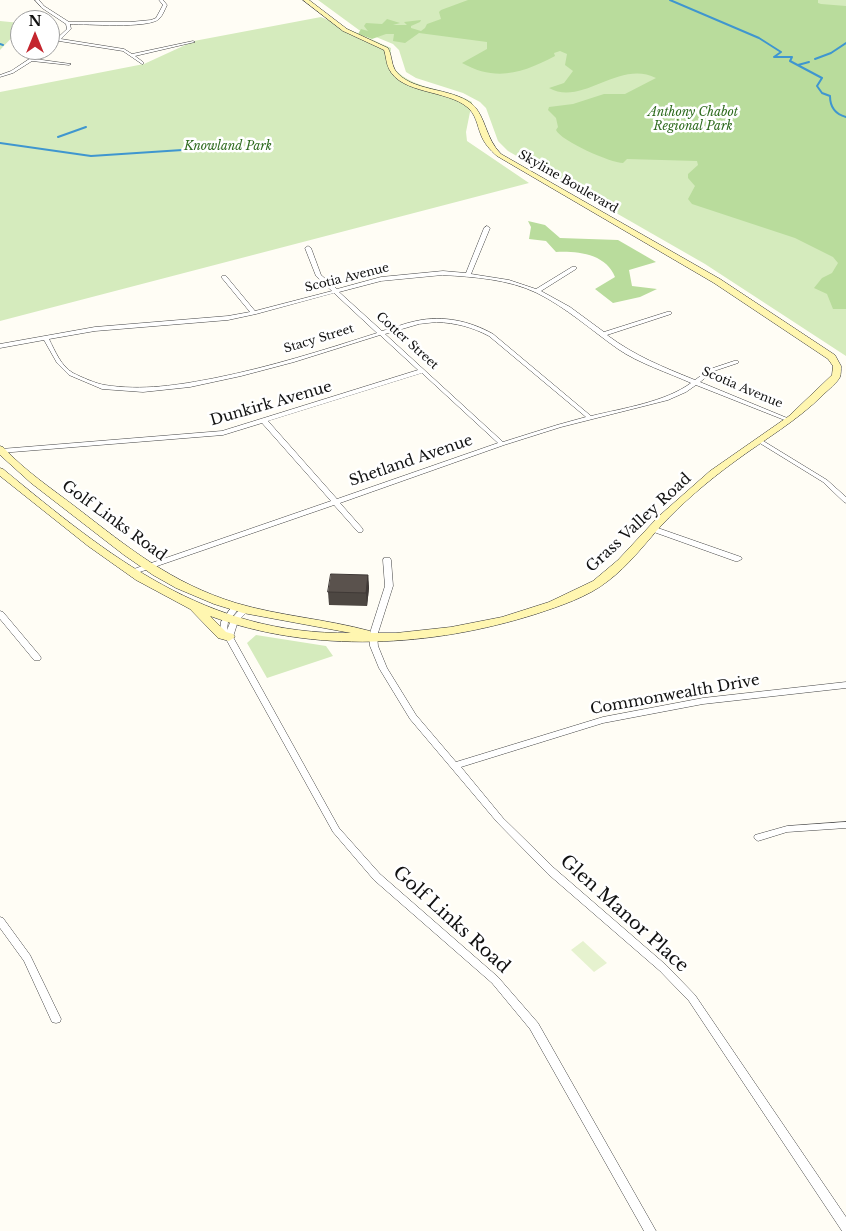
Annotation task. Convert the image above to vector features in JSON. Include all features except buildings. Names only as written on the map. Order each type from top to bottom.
[{"type":"main road","name":"Skyline Boulevard","points":[[306,0],[341,28],[382,46],[388,52],[393,71],[400,78],[451,96],[470,106],[478,116],[486,141],[499,155],[758,307],[832,357],[838,366],[836,376]]},
{"type":"main road","name":"Grass Valley Road","points":[[231,619],[281,632],[314,636],[437,635],[548,607],[600,582],[653,529],[718,470],[789,420],[836,376]]},
{"type":"main road","name":"Golf Links Road","points":[[1,450],[31,478],[147,567],[184,586],[240,608]]},
{"type":"main road","name":"Golf Links Road","points":[[0,471],[57,518],[134,572],[167,593],[194,606],[231,619]]},
{"type":"main road","points":[[194,606],[222,635],[229,637]]},
{"type":"main road","name":"Grass Valley Road","points":[[240,608],[290,620],[342,626],[372,636]]},
{"type":"street","points":[[37,0],[43,7],[68,23],[133,24],[153,21],[159,17],[165,5],[161,0]]},
{"type":"street","points":[[60,39],[69,29],[68,23]]},
{"type":"street","points":[[60,40],[110,47],[133,55],[142,64]]},
{"type":"street","points":[[133,55],[193,42]]},
{"type":"street","points":[[0,76],[33,60],[69,64]]},
{"type":"street","points":[[468,276],[487,228]]},
{"type":"street","name":"Cotter Street","points":[[308,248],[319,276],[502,444]]},
{"type":"street","points":[[537,291],[574,268]]},
{"type":"street","name":"Scotia Avenue","points":[[0,346],[95,329],[228,318],[254,313],[381,279],[443,273],[491,278],[537,291],[568,308],[605,334],[622,349],[789,420]]},
{"type":"street","points":[[224,277],[254,313]]},
{"type":"street","points":[[605,334],[669,313]]},
{"type":"street","name":"Stacy Street","points":[[45,337],[55,357],[71,374],[91,384],[121,391],[202,384],[253,372],[380,332],[431,320],[459,322],[473,326],[491,335],[590,418]]},
{"type":"street","name":"Shetland Avenue","points":[[134,572],[502,444],[590,418],[666,399],[684,391],[712,370],[736,362]]},
{"type":"street","name":"Dunkirk Avenue","points":[[1,450],[223,433],[423,371]]},
{"type":"street","points":[[264,421],[360,530]]},
{"type":"street","points":[[760,441],[825,481],[846,500]]},
{"type":"street","points":[[653,529],[738,559]]},
{"type":"street","points":[[372,636],[389,586],[387,560]]},
{"type":"street","points":[[229,637],[231,619],[240,608]]},
{"type":"street","points":[[0,614],[37,658]]},
{"type":"street","name":"Glen Manor Place","points":[[372,636],[377,658],[408,708],[500,820],[551,871],[663,968],[692,998],[846,1227]]},
{"type":"street","name":"Golf Links Road","points":[[229,637],[336,830],[377,877],[494,980],[534,1026],[650,1231]]},
{"type":"street","name":"Commonwealth Drive","points":[[455,766],[602,720],[703,701],[846,685]]},
{"type":"street","points":[[758,837],[786,829],[846,825]]},
{"type":"street","points":[[0,921],[27,958],[56,1019]]},
{"type":"green space","name":"Anthony Chabot Regional Park","points":[[318,0],[846,0],[846,356],[705,264],[508,151],[498,141],[486,108],[480,102],[463,93],[416,78],[406,72],[399,50],[393,44],[359,30]]},
{"type":"green space","name":"Anthony Chabot Regional Park","points":[[468,0],[818,0],[818,3],[821,4],[846,6],[846,309],[833,309],[827,294],[814,288],[822,278],[832,273],[838,263],[833,257],[795,238],[692,204],[688,199],[695,186],[688,178],[688,174],[698,165],[697,161],[627,159],[623,163],[617,162],[576,145],[560,135],[556,130],[558,127],[556,118],[548,110],[549,107],[573,104],[604,94],[625,94],[656,78],[642,74],[628,74],[574,92],[562,92],[549,88],[564,83],[573,71],[565,65],[567,54],[560,51],[554,53],[555,56],[532,67],[498,74],[474,69],[462,63],[487,49],[487,42],[419,33],[405,43],[393,41],[394,34],[386,34],[372,39],[358,34],[361,29],[368,31],[364,26],[366,23],[382,24],[387,19],[400,23],[393,25],[407,25],[404,22],[421,20],[411,26],[411,28],[421,31],[427,24],[441,19],[439,12],[441,10]]},
{"type":"green space","name":"Knowland Park","points":[[321,17],[391,48],[390,64],[408,80],[472,102],[466,132],[467,141],[529,183],[0,321],[0,92],[144,64],[194,41]]},
{"type":"green space","points":[[0,21],[10,22],[10,40],[0,50]]},
{"type":"green space","points":[[528,221],[545,225],[560,238],[618,240],[656,262],[629,270],[632,286],[657,289],[640,297],[613,303],[595,289],[615,277],[605,263],[582,253],[556,252],[546,241],[529,239],[531,227]]},
{"type":"green space","points":[[256,635],[326,646],[333,656],[267,678],[247,643]]},
{"type":"green space","points":[[583,941],[607,963],[594,972],[571,950]]},
{"type":"waterway","points":[[670,0],[759,38],[781,52],[774,57],[792,57],[790,61],[822,78],[817,86],[822,93],[830,96],[832,107],[836,112],[846,117]]},
{"type":"waterway","points":[[815,59],[831,53],[846,43]]},
{"type":"waterway","points":[[798,65],[809,62]]},
{"type":"waterway","points":[[58,137],[86,127]]},
{"type":"waterway","points":[[0,143],[91,156],[228,147]]}]
